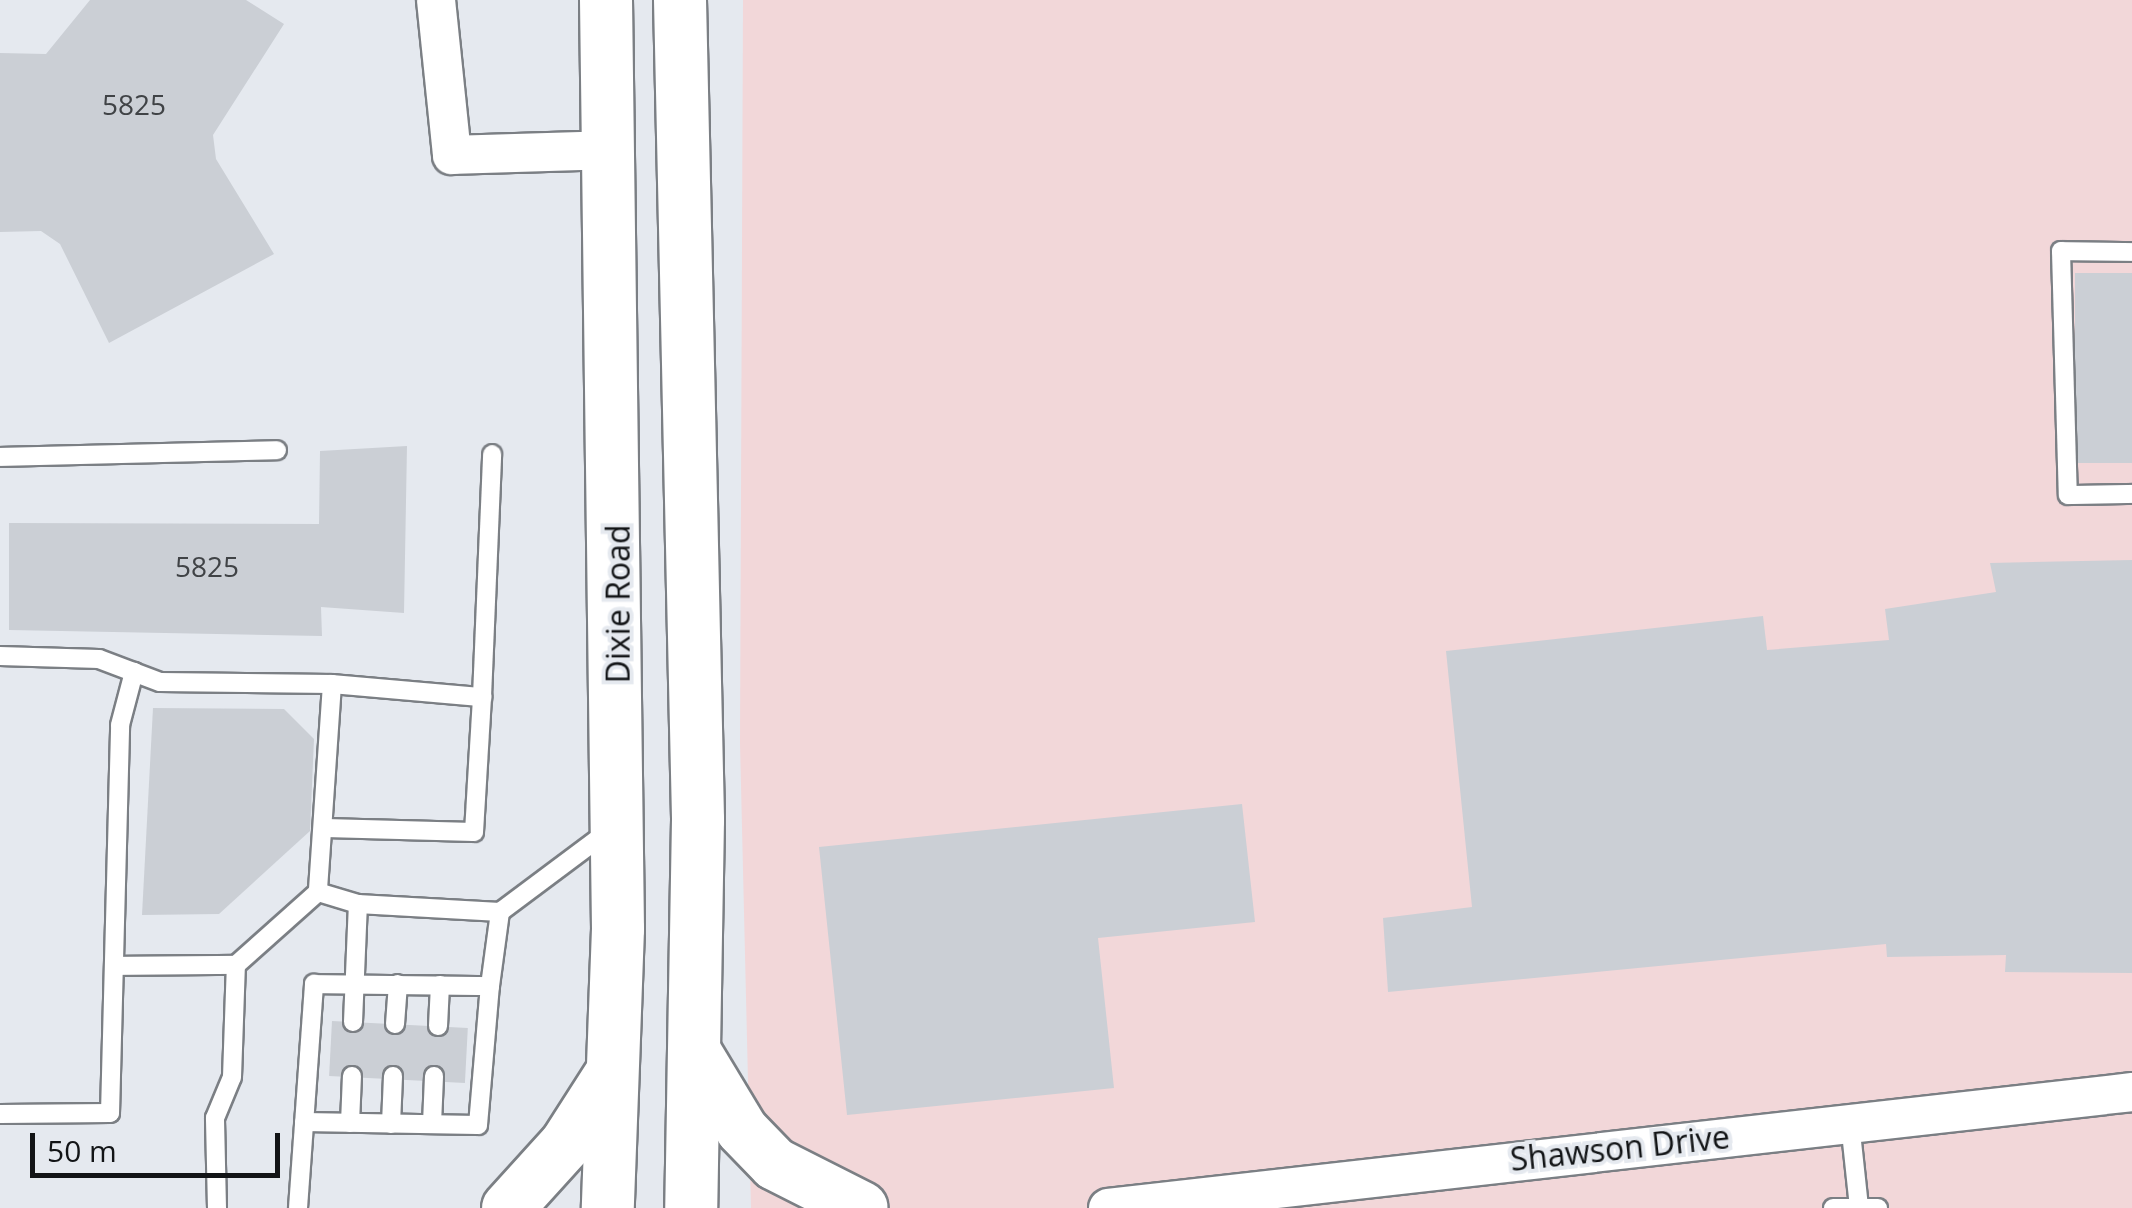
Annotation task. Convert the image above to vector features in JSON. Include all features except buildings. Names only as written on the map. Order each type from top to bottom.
[{"type":"main road","name":"Dixie Road","points":[[606,0],[618,822],[608,1208]]},
{"type":"main road","points":[[680,0],[698,820],[691,1208]]},
{"type":"main road","points":[[694,1051],[742,1130],[776,1164],[862,1208]]},
{"type":"main road","points":[[508,1208],[566,1144],[613,1070]]},
{"type":"street","points":[[436,0],[452,155],[611,150]]},
{"type":"street","name":"Shawson Drive","points":[[1108,1208],[2132,1092]]},
{"type":"lane","points":[[2132,252],[2061,251],[2068,495],[2132,494]]},
{"type":"lane","points":[[0,457],[276,450]]},
{"type":"lane","points":[[325,828],[474,832],[492,454]]},
{"type":"lane","points":[[0,656],[100,659],[160,682],[332,684],[482,697]]},
{"type":"lane","points":[[0,1114],[110,1114],[120,725],[134,672]]},
{"type":"lane","points":[[114,966],[236,966],[318,892],[332,684]]},
{"type":"lane","points":[[318,892],[358,904],[500,912],[618,822]]},
{"type":"lane","points":[[353,1022],[358,904]]},
{"type":"lane","points":[[304,1122],[478,1125],[500,912]]},
{"type":"lane","points":[[216,1208],[216,1118],[232,1077],[236,966]]},
{"type":"lane","points":[[298,1208],[314,984],[490,986]]},
{"type":"lane","points":[[395,1024],[398,984]]},
{"type":"lane","points":[[438,1026],[440,985]]},
{"type":"lane","points":[[350,1123],[352,1076]]},
{"type":"lane","points":[[391,1124],[393,1076]]},
{"type":"lane","points":[[432,1124],[434,1076]]},
{"type":"lane","points":[[1850,1123],[1860,1207]]},
{"type":"lane","points":[[1833,1208],[1878,1208]]},
{"type":"shaded area","points":[[743,0],[2132,0],[2132,1208],[751,1208],[740,743]]}]
